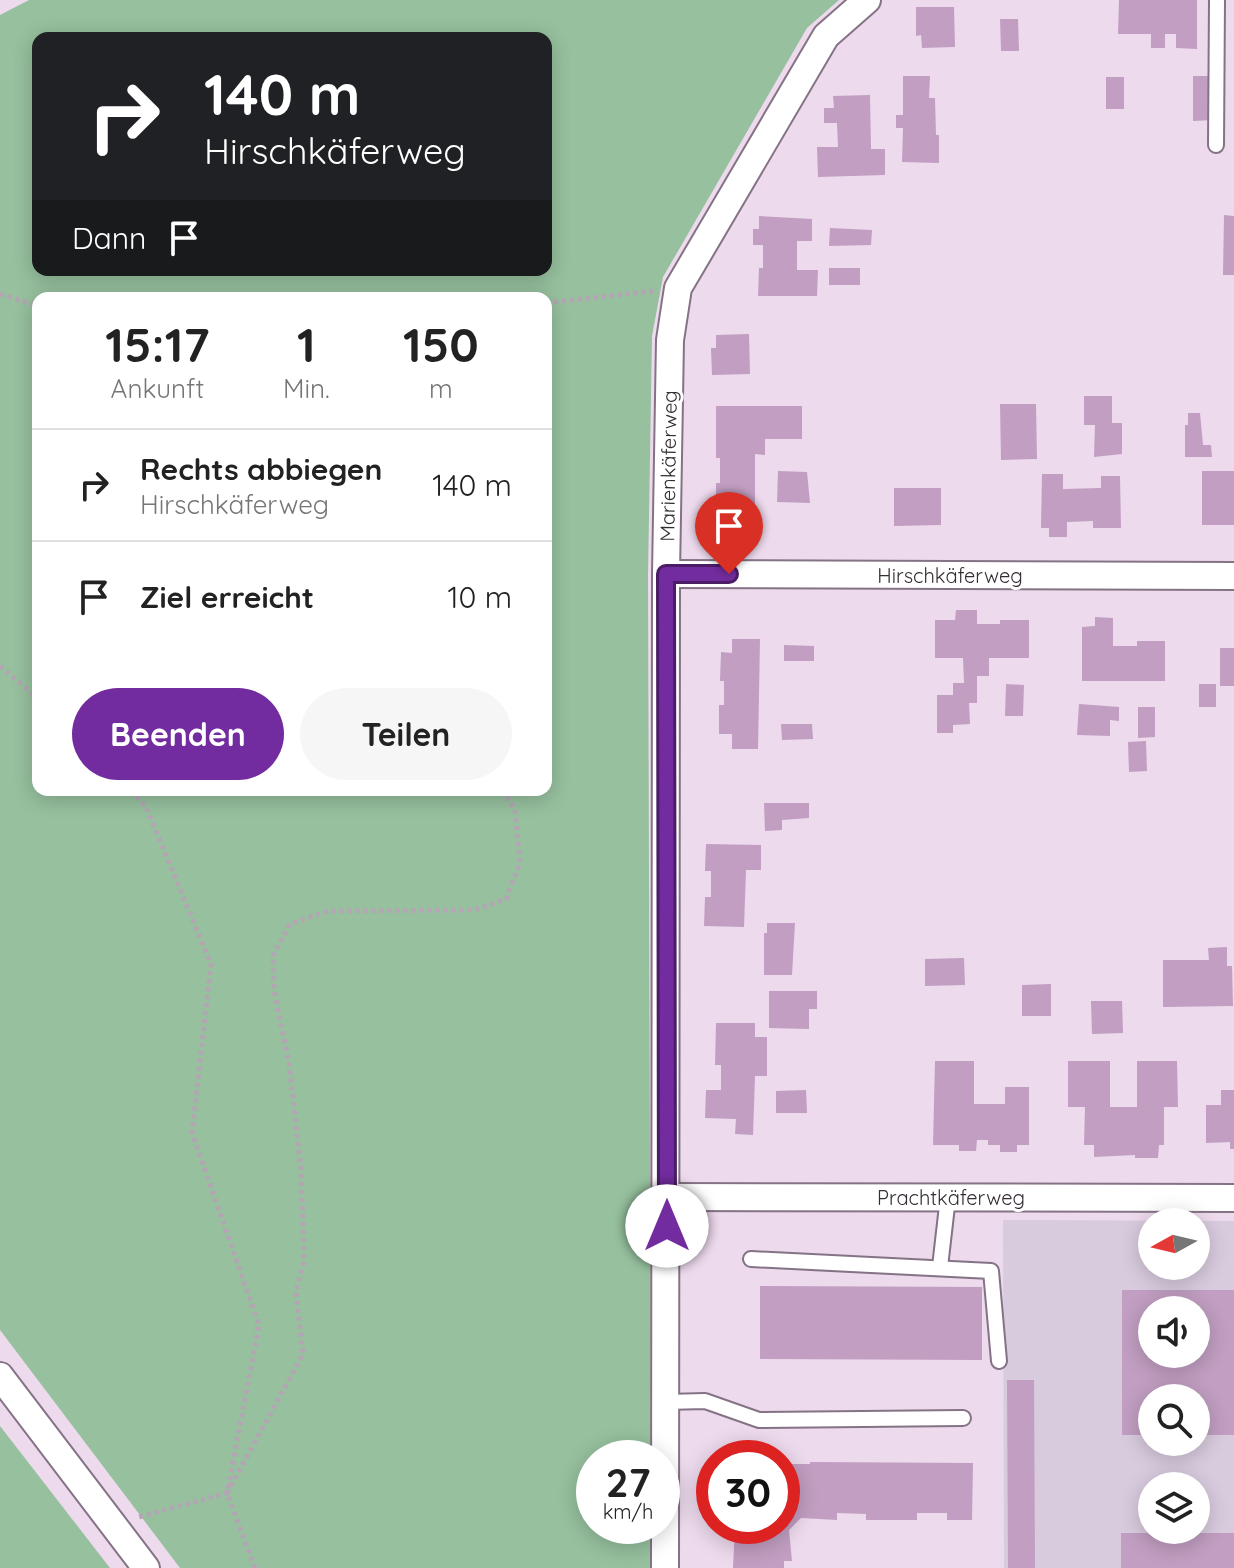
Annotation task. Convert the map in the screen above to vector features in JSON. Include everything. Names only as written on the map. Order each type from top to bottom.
[{"type":"street","name":"Marienkäferweg","points":[[665,1568],[666,574],[670,340],[678,288],[826,36],[867,0]]},
{"type":"street","name":"Hirschkäferweg","points":[[666,574],[1234,576]]},
{"type":"street","name":"Prachtkäferweg","points":[[667,1197],[1234,1198]]},
{"type":"street","points":[[0,1376],[146,1568]]},
{"type":"lane","points":[[1216,145],[1217,0]]},
{"type":"lane","points":[[940,1267],[948,1197]]},
{"type":"lane","points":[[751,1259],[991,1271],[999,1361]]},
{"type":"lane","points":[[666,1402],[705,1401],[759,1420],[963,1418]]},
{"type":"path","points":[[552,302],[678,288]]},
{"type":"path","points":[[0,294],[32,304]]},
{"type":"path","points":[[0,666],[32,694]]},
{"type":"path","points":[[136,796],[146,807],[211,964],[192,1133],[259,1325],[227,1493],[255,1568]]},
{"type":"path","points":[[111,1524],[227,1493],[303,1354],[296,1293],[304,1260],[301,1169],[289,1063],[274,990],[273,956],[290,924],[328,911],[474,910],[506,899],[520,863],[515,810],[507,796]]},
{"type":"shaded area","points":[[1003,1220],[1138,1221],[1138,1280],[1210,1280],[1210,1221],[1234,1221],[1234,1568],[1004,1568]]},
{"type":"green space","points":[[29,0],[839,0],[807,28],[663,277],[652,336],[648,576],[651,1440],[576,1440],[576,1544],[652,1544],[652,1568],[180,1568],[0,1330],[0,15]]},
{"type":"green space","points":[[0,1426],[110,1568],[0,1568]]},
{"type":"building","points":[[1119,0],[1197,0],[1197,49],[1176,48],[1176,34],[1165,34],[1165,48],[1151,48],[1151,34],[1118,34]]},
{"type":"building","points":[[916,7],[954,7],[955,47],[922,48],[921,35],[916,36]]},
{"type":"building","points":[[1000,19],[1018,19],[1019,51],[1001,51]]},
{"type":"building","points":[[903,76],[930,76],[929,98],[935,98],[939,163],[902,162],[903,128],[896,128],[896,115],[903,115]]},
{"type":"building","points":[[1193,76],[1213,76],[1213,120],[1193,121]]},
{"type":"building","points":[[1106,77],[1124,77],[1124,109],[1106,109]]},
{"type":"building","points":[[870,95],[871,149],[885,149],[885,175],[818,177],[817,147],[838,147],[837,123],[824,123],[824,108],[834,108],[833,96]]},
{"type":"building","points":[[1224,215],[1234,216],[1234,275],[1223,275]]},
{"type":"building","points":[[759,216],[812,219],[812,241],[797,241],[797,270],[818,270],[817,296],[758,296],[763,245],[753,245],[753,229],[759,229]]},
{"type":"building","points":[[830,228],[872,230],[871,245],[829,246]]},
{"type":"building","points":[[829,268],[860,268],[860,285],[829,285]]},
{"type":"building","points":[[749,334],[750,374],[712,375],[711,348],[716,348],[716,335]]},
{"type":"building","points":[[1084,396],[1112,396],[1112,423],[1122,423],[1122,454],[1094,457],[1095,425],[1084,425]]},
{"type":"building","points":[[1000,404],[1036,404],[1037,459],[1001,460]]},
{"type":"building","points":[[716,406],[802,406],[802,439],[765,439],[765,455],[755,454],[755,527],[716,527],[716,483],[720,483],[720,458],[716,458]]},
{"type":"building","points":[[1188,413],[1200,413],[1203,445],[1211,445],[1212,457],[1185,457]]},
{"type":"building","points":[[778,471],[807,472],[810,503],[777,502]]},
{"type":"building","points":[[1202,471],[1234,471],[1234,525],[1202,525]]},
{"type":"building","points":[[1042,474],[1063,474],[1063,489],[1101,488],[1101,476],[1120,476],[1121,528],[1093,528],[1093,521],[1067,522],[1067,537],[1049,537],[1049,528],[1041,528]]},
{"type":"building","points":[[894,488],[941,488],[941,525],[894,526]]},
{"type":"building","points":[[956,610],[977,610],[977,624],[1029,620],[1029,658],[989,658],[989,676],[977,676],[977,703],[969,703],[970,724],[953,725],[953,733],[937,733],[937,695],[953,695],[953,683],[964,683],[963,658],[935,658],[935,620],[955,620]]},
{"type":"building","points":[[1095,617],[1113,618],[1113,646],[1137,646],[1137,641],[1165,641],[1165,681],[1082,681],[1082,627],[1095,626]]},
{"type":"building","points":[[732,639],[760,639],[758,749],[732,749],[732,734],[719,734],[719,705],[724,705],[724,681],[720,681],[721,652],[732,653]]},
{"type":"building","points":[[784,645],[814,646],[814,661],[784,661]]},
{"type":"building","points":[[1220,648],[1234,648],[1234,686],[1220,686]]},
{"type":"building","points":[[1006,684],[1024,685],[1023,716],[1005,716]]},
{"type":"building","points":[[1199,684],[1216,684],[1216,707],[1199,707]]},
{"type":"building","points":[[1079,704],[1119,707],[1119,721],[1110,720],[1110,736],[1077,735]]},
{"type":"building","points":[[1138,707],[1155,707],[1155,737],[1138,738]]},
{"type":"building","points":[[781,724],[812,724],[813,739],[782,740]]},
{"type":"building","points":[[1146,741],[1147,771],[1129,772],[1128,742]]},
{"type":"building","points":[[764,803],[809,803],[809,818],[782,820],[782,830],[765,831]]},
{"type":"building","points":[[706,844],[761,845],[761,870],[746,870],[744,927],[704,926],[705,897],[711,897],[711,871],[705,871]]},
{"type":"building","points":[[767,923],[795,923],[792,975],[764,975],[764,933],[767,933]]},
{"type":"building","points":[[1227,947],[1227,966],[1232,966],[1233,1006],[1163,1007],[1163,960],[1209,960],[1208,948]]},
{"type":"building","points":[[964,958],[965,985],[925,986],[925,959]]},
{"type":"building","points":[[1051,984],[1051,1016],[1022,1016],[1022,985]]},
{"type":"building","points":[[769,991],[817,991],[817,1009],[809,1009],[809,1029],[769,1028]]},
{"type":"building","points":[[1091,1001],[1122,1001],[1123,1033],[1092,1034]]},
{"type":"building","points":[[716,1023],[755,1023],[755,1037],[767,1037],[767,1076],[755,1076],[753,1135],[735,1134],[736,1119],[705,1118],[706,1090],[721,1090],[721,1065],[715,1065]]},
{"type":"building","points":[[935,1061],[974,1061],[974,1104],[1005,1104],[1005,1087],[1029,1087],[1029,1145],[1017,1145],[1017,1152],[1000,1152],[1000,1145],[988,1145],[988,1140],[977,1140],[976,1151],[959,1151],[959,1145],[933,1145]]},
{"type":"building","points":[[1068,1061],[1110,1061],[1110,1107],[1137,1107],[1137,1061],[1177,1061],[1178,1107],[1164,1107],[1164,1145],[1159,1145],[1158,1158],[1135,1158],[1135,1155],[1094,1157],[1094,1145],[1084,1145],[1085,1107],[1068,1107]]},
{"type":"building","points":[[806,1090],[807,1113],[776,1113],[776,1091]]},
{"type":"building","points":[[1221,1090],[1234,1090],[1234,1149],[1230,1149],[1230,1142],[1206,1143],[1206,1105],[1221,1105]]},
{"type":"building","points":[[760,1286],[982,1287],[982,1360],[760,1359]]},
{"type":"building","points":[[1122,1290],[1234,1290],[1234,1435],[1210,1435],[1210,1384],[1138,1384],[1138,1435],[1122,1435]]},
{"type":"building","points":[[1007,1380],[1034,1380],[1035,1568],[1008,1568]]},
{"type":"building","points":[[973,1463],[972,1520],[947,1520],[947,1513],[917,1513],[917,1520],[866,1520],[866,1514],[837,1513],[837,1520],[800,1519],[800,1464]]},
{"type":"building","points":[[1121,1533],[1138,1533],[1138,1544],[1210,1544],[1210,1533],[1234,1533],[1234,1568],[1121,1568]]},
{"type":"building","points":[[734,1544],[790,1544],[792,1561],[784,1561],[784,1568],[733,1568]]},
{"type":"route","points":[[667,1226],[666,574],[729,574]]}]
